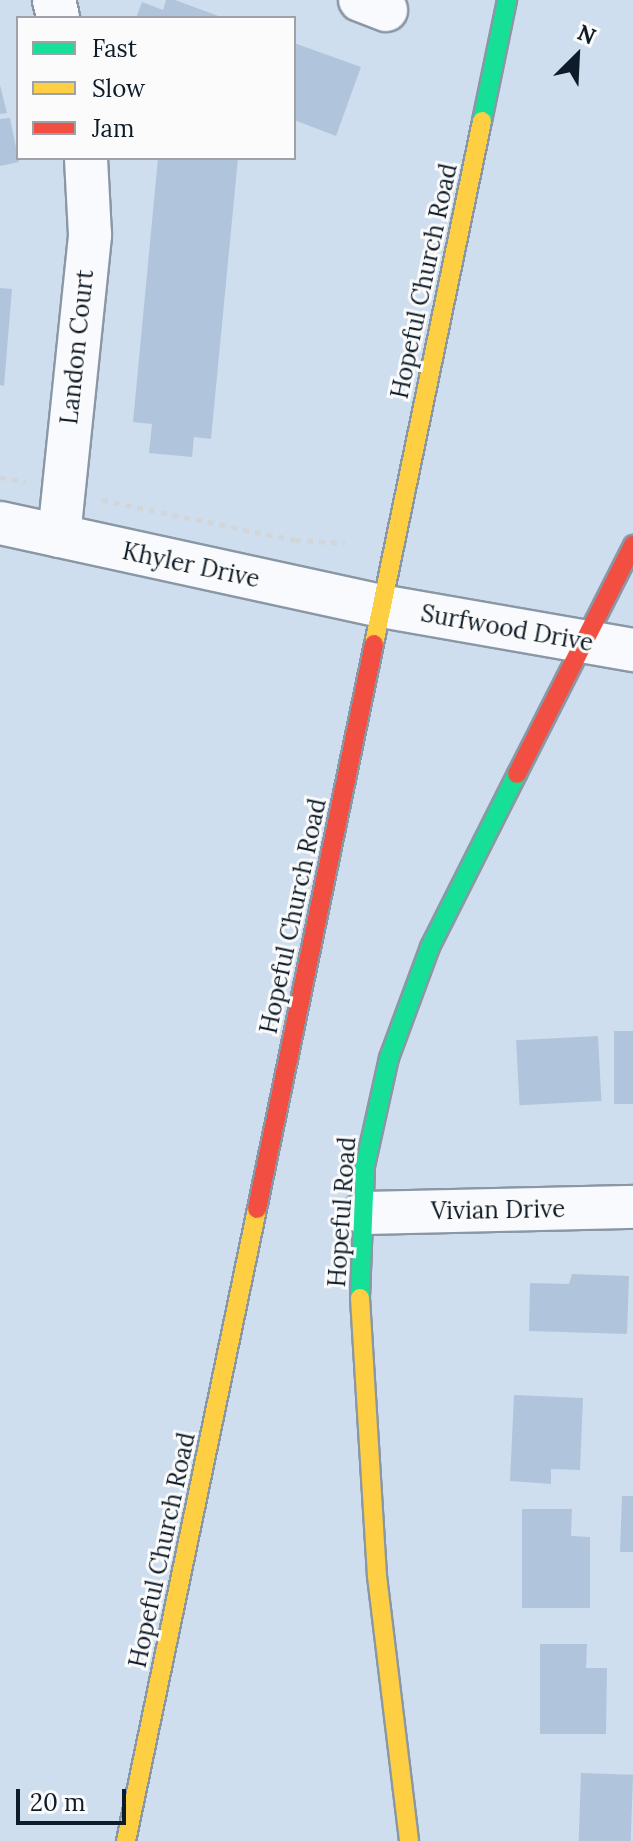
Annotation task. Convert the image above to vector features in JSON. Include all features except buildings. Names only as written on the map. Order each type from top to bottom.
[{"type":"main road","name":"Hopeful Church Road","points":[[126,1841],[507,0]]},
{"type":"main road","name":"Hopeful Road","points":[[409,1841],[377,1576],[359,1320],[364,1213],[375,1113],[407,1004],[430,947],[633,545]]},
{"type":"street","name":"Landon Court","points":[[59,536],[90,235],[86,160]]},
{"type":"street","name":"Khyler Drive","points":[[0,523],[381,606]]},
{"type":"street","name":"Surfwood Drive","points":[[381,606],[633,650]]},
{"type":"street","name":"Vivian Drive","points":[[364,1213],[633,1207]]},
{"type":"path","points":[[0,477],[28,483]]},
{"type":"path","points":[[92,498],[295,540],[345,543]]},
{"type":"traffic: fast","points":[[482,121],[507,0]]},
{"type":"traffic: fast","points":[[360,1298],[365,1166],[389,1058],[430,947],[517,774]]},
{"type":"traffic: slow","points":[[374,644],[482,121]]},
{"type":"traffic: slow","points":[[126,1841],[257,1209]]},
{"type":"traffic: slow","points":[[360,1298],[377,1576],[409,1841]]},
{"type":"traffic: jam","points":[[517,774],[633,545]]},
{"type":"traffic: jam","points":[[257,1209],[374,644]]}]
